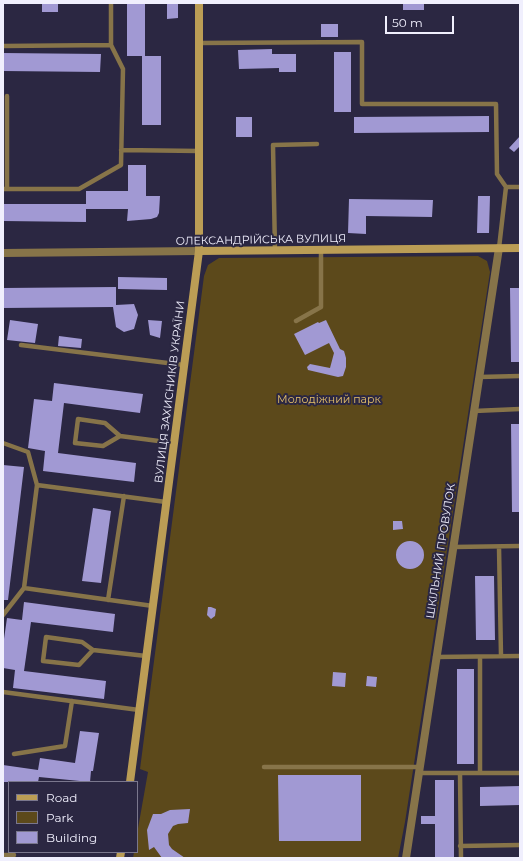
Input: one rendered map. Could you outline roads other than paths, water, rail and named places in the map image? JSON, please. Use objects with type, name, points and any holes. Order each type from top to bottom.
[{"type":"main road","name":"ВУЛИЦЯ ЗАХИСНИКІВ УКРАЇНИ","points":[[130,781],[199,251],[199,3]]},
{"type":"main road","name":"ОЛЕКСАНДРІЙСЬКА ВУЛИЦЯ","points":[[199,251],[520,248]]},
{"type":"street","name":"ШКІЛЬНИЙ ПРОВУЛОК","points":[[406,858],[435,657],[499,248]]},
{"type":"street","name":"ОЛЕКСАНДРІЙСЬКА ВУЛИЦЯ","points":[[3,253],[199,251]]},
{"type":"lane","points":[[7,96],[5,188],[79,189],[121,165],[123,69],[111,45],[111,3]]},
{"type":"lane","points":[[199,43],[362,42],[362,104],[496,104],[497,174],[506,187],[499,248]]},
{"type":"lane","points":[[3,46],[111,45]]},
{"type":"lane","points":[[275,251],[274,145],[317,144]]},
{"type":"lane","points":[[121,150],[199,151]]},
{"type":"lane","points":[[506,187],[520,187]]},
{"type":"lane","points":[[296,321],[321,307],[321,250]]},
{"type":"lane","points":[[21,345],[184,365]]},
{"type":"lane","points":[[479,377],[520,376]]},
{"type":"lane","points":[[474,411],[520,409]]},
{"type":"lane","points":[[120,436],[103,446],[75,442],[78,419],[105,423],[120,436],[174,443]]},
{"type":"lane","points":[[3,443],[28,452],[36,486],[24,588],[3,615]]},
{"type":"lane","points":[[36,486],[166,502]]},
{"type":"lane","points":[[108,600],[124,496]]},
{"type":"lane","points":[[499,546],[501,656]]},
{"type":"lane","points":[[453,547],[520,546]]},
{"type":"lane","points":[[24,588],[153,606]]},
{"type":"lane","points":[[94,650],[79,665],[43,661],[46,637],[82,642],[94,650],[146,656]]},
{"type":"lane","points":[[480,656],[480,773]]},
{"type":"lane","points":[[435,657],[520,656]]},
{"type":"lane","points":[[3,692],[139,710]]},
{"type":"lane","points":[[14,754],[65,746],[72,701]]},
{"type":"lane","points":[[264,767],[419,770],[460,773],[520,773]]},
{"type":"lane","points":[[460,773],[460,858]]},
{"type":"lane","points":[[460,846],[520,845]]},
{"type":"lane","points":[[3,855],[14,855]]},
{"type":"park label","name":"Молодіжний парк","points":[[329,400]]}]
